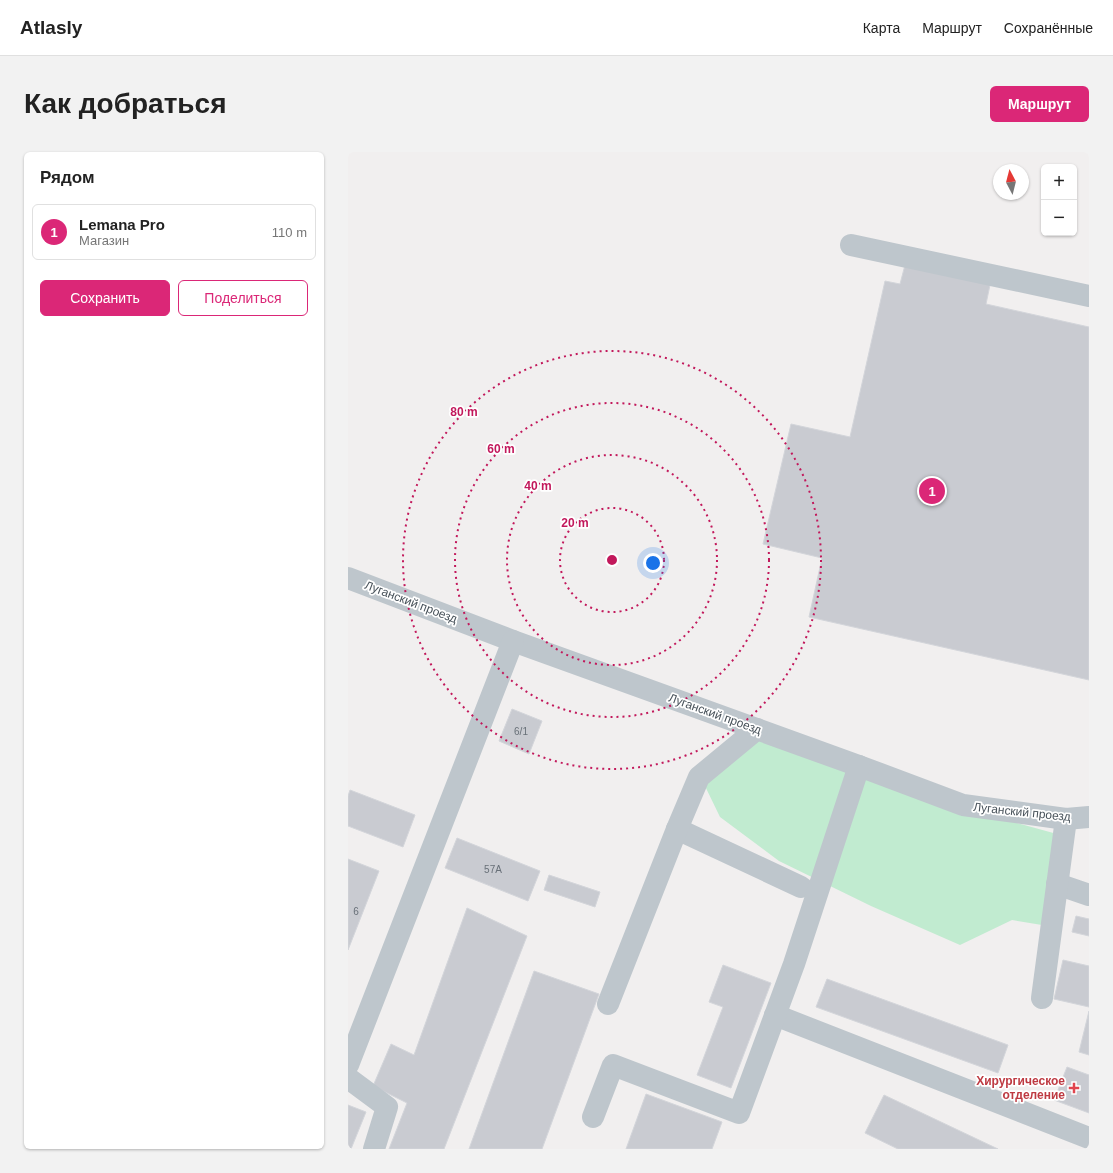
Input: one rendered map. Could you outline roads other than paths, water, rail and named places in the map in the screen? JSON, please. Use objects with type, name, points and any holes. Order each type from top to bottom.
[{"type":"street","points":[[851,245],[1089,296]]},
{"type":"street","name":"Луганский проезд","points":[[348,578],[513,641],[860,766],[963,806],[1066,819],[1089,818]]},
{"type":"street","points":[[348,1065],[513,641]]},
{"type":"street","points":[[608,1004],[699,777],[757,729]]},
{"type":"street","points":[[593,1117],[613,1065],[739,1113],[794,964],[860,766]]},
{"type":"street","points":[[1042,998],[1066,819]]},
{"type":"street","points":[[677,829],[801,887]]},
{"type":"street","points":[[1057,884],[1089,895]]},
{"type":"street","points":[[775,1015],[1089,1138]]},
{"type":"street","points":[[348,1078],[387,1107],[374,1149]]},
{"type":"place","name":"Lemana Pro","points":[[932,491]]},
{"type":"place","name":"Хирургическое отделение","points":[[1074,1088]]}]
